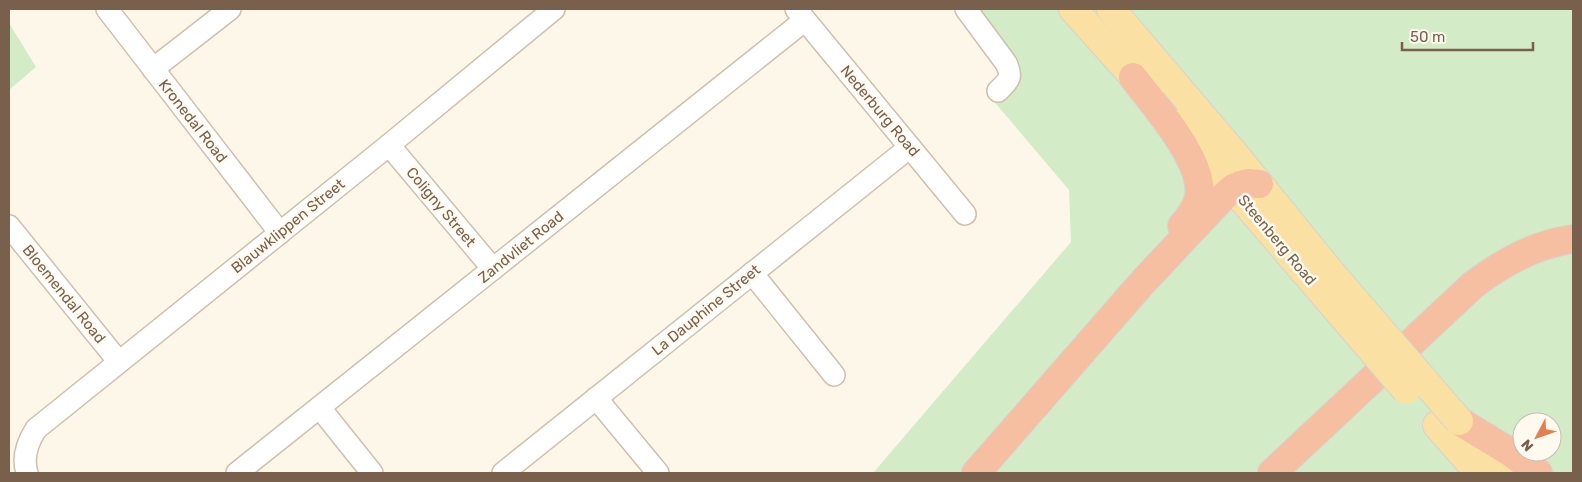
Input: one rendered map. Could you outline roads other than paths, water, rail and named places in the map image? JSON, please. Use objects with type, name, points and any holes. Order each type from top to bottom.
[{"type":"highway","points":[[1133,77],[1182,144],[1193,165],[1199,186],[1199,198],[1191,215],[1170,241],[1142,283]]},
{"type":"highway","points":[[976,473],[1142,283],[1246,186]]},
{"type":"highway","points":[[1272,473],[1473,285],[1496,268],[1524,253],[1550,244],[1573,239]]},
{"type":"highway","points":[[1448,423],[1510,452],[1538,473]]},
{"type":"main road","name":"Steenberg Road","points":[[1072,9],[1183,129],[1246,186],[1326,283],[1448,423],[1508,473]]},
{"type":"main road","name":"Steenberg Road","points":[[1111,9],[1238,157],[1246,186]]},
{"type":"main road","name":"Steenberg Road","points":[[1448,423],[1479,473]]},
{"type":"street","name":"Kronedal Road","points":[[107,9],[280,233]]},
{"type":"street","points":[[153,69],[230,9]]},
{"type":"street","name":"Blauwklippen Street","points":[[28,473],[26,468],[26,447],[36,429],[390,145],[554,9]]},
{"type":"street","points":[[966,9],[1006,62],[1010,72],[1008,81],[998,91]]},
{"type":"street","name":"Nederburg Road","points":[[800,14],[965,214]]},
{"type":"street","name":"Zandvliet Road","points":[[237,473],[493,268],[800,14]]},
{"type":"street","name":"Coligny Street","points":[[390,145],[493,268]]},
{"type":"street","name":"La Dauphine Street","points":[[503,473],[910,147]]},
{"type":"street","name":"Bloemendal Road","points":[[9,226],[119,362]]},
{"type":"street","points":[[752,273],[834,375]]},
{"type":"street","points":[[596,398],[658,473]]},
{"type":"street","points":[[320,408],[372,473]]}]
